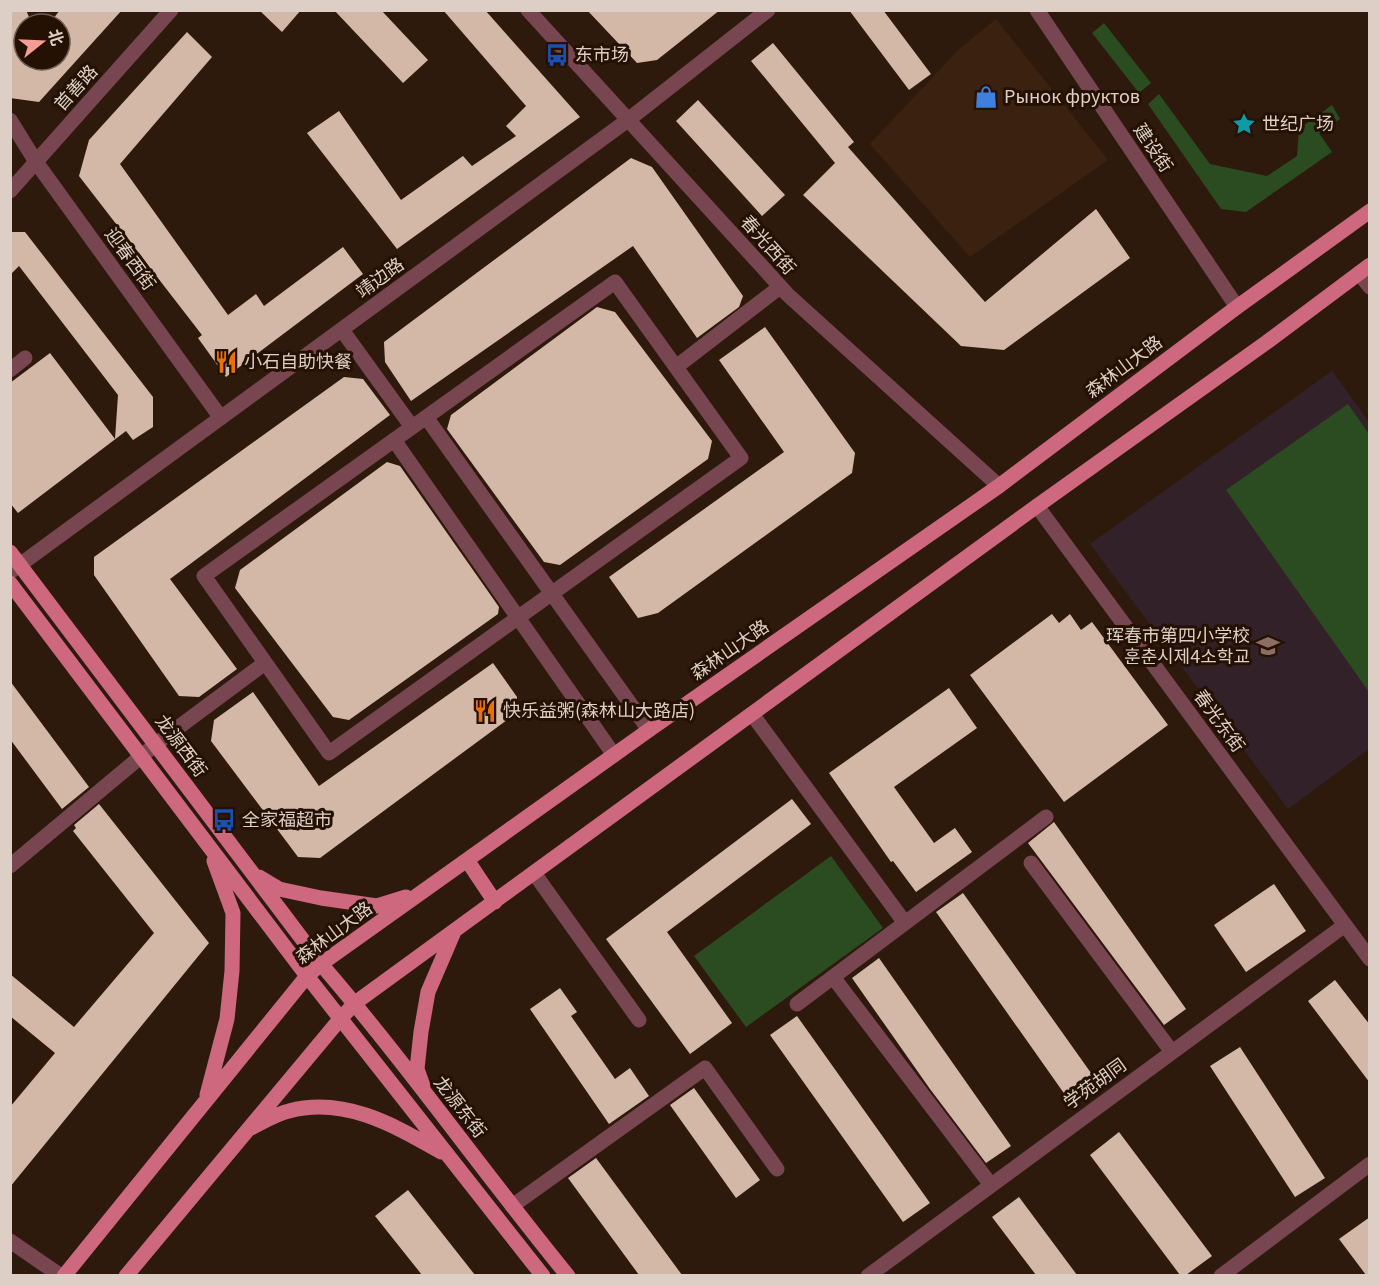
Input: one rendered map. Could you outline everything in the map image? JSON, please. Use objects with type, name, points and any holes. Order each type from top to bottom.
[{"type":"main road","name":"森林山大路","points":[[62,1275],[307,976],[321,964],[614,755],[999,486],[1237,307],[1370,211]]},
{"type":"main road","points":[[126,1275],[355,1004],[1038,506],[1267,342],[1364,269]]},
{"type":"main road","name":"龙源西街","points":[[10,552],[15,568],[156,744],[321,964]]},
{"type":"main road","points":[[10,584],[307,976],[543,1275]]},
{"type":"main road","points":[[206,1100],[227,1019],[232,971],[233,913],[209,847]]},
{"type":"main road","points":[[467,860],[495,902]]},
{"type":"main road","points":[[253,873],[279,889],[377,906],[421,893]]},
{"type":"main road","points":[[427,1097],[417,1069],[421,1032],[428,992],[454,932]]},
{"type":"main road","name":"龙源东街","points":[[321,964],[568,1275]]},
{"type":"main road","points":[[248,1129],[289,1111],[330,1107],[365,1114],[401,1129],[448,1156]]},
{"type":"street","name":"首善路","points":[[10,191],[171,10]]},
{"type":"street","name":"春光西街","points":[[528,10],[780,287],[999,486]]},
{"type":"street","name":"靖边路","points":[[15,568],[628,120],[768,10]]},
{"type":"street","name":"建设街","points":[[1037,10],[1237,307]]},
{"type":"street","name":"迎春西街","points":[[10,120],[36,162],[221,418]]},
{"type":"street","points":[[1364,269],[1370,287]]},
{"type":"street","points":[[615,282],[741,458],[329,753],[204,576],[426,417],[615,282]]},
{"type":"street","points":[[676,367],[780,287]]},
{"type":"street","points":[[342,330],[412,427]]},
{"type":"street","points":[[10,370],[25,358]]},
{"type":"street","points":[[426,417],[650,730]]},
{"type":"street","points":[[394,440],[614,755]]},
{"type":"street","name":"春光东街","points":[[1038,506],[1370,959]]},
{"type":"street","points":[[10,845],[16,861],[156,744],[265,663]]},
{"type":"street","points":[[752,714],[905,923]]},
{"type":"street","points":[[797,1004],[1046,817]]},
{"type":"street","points":[[1031,863],[1172,1052]]},
{"type":"street","points":[[534,873],[639,1020]]},
{"type":"street","name":"学苑胡同","points":[[868,1275],[1345,925]]},
{"type":"street","points":[[833,977],[991,1185]]},
{"type":"street","points":[[512,1206],[705,1068],[777,1169]]},
{"type":"street","points":[[1221,1275],[1370,1164]]},
{"type":"street","points":[[10,1241],[62,1275]]},
{"type":"shaded area","name":"Рынок фруктов","points":[[996,19],[1108,160],[970,257],[870,144],[958,50]]},
{"type":"shaded area","name":"珲春市第四小学校 훈춘시제4소학교","points":[[1332,371],[1369,422],[1369,749],[1288,809],[1090,544]]},
{"type":"green space","points":[[1104,23],[1151,83],[1139,93],[1092,33]]},
{"type":"green space","points":[[1159,94],[1210,164],[1267,176],[1297,156],[1299,129],[1332,105],[1340,119],[1319,133],[1332,152],[1246,212],[1221,209],[1148,104]]},
{"type":"green space","points":[[1348,404],[1369,434],[1369,692],[1226,490]]},
{"type":"green space","points":[[831,856],[883,928],[746,1027],[694,956]]},
{"type":"building","points":[[10,10],[26,10],[27,12],[12,12],[12,72],[66,72],[39,102],[10,98]]},
{"type":"building","points":[[60,10],[122,10],[72,65],[72,12],[58,12]]},
{"type":"building","points":[[259,10],[301,10],[282,32]]},
{"type":"building","points":[[334,10],[381,10],[428,60],[403,83]]},
{"type":"building","points":[[443,10],[485,10],[580,117],[397,249],[307,133],[339,111],[401,200],[463,156],[472,166],[516,136],[506,126],[526,106]]},
{"type":"building","points":[[587,10],[720,10],[657,60],[637,63]]},
{"type":"building","points":[[849,10],[883,10],[931,74],[909,90]]},
{"type":"building","points":[[187,32],[212,57],[120,164],[228,315],[256,294],[264,306],[343,247],[363,274],[226,377],[198,338],[202,335],[79,176],[89,140]]},
{"type":"building","points":[[773,43],[854,142],[848,147],[985,302],[1096,209],[1130,258],[1004,350],[961,346],[803,195],[835,163],[751,61]]},
{"type":"building","points":[[698,100],[785,195],[762,216],[676,121]]},
{"type":"building","points":[[631,158],[652,167],[743,296],[739,307],[697,338],[633,246],[411,401],[385,362],[384,342]]},
{"type":"building","points":[[10,232],[25,232],[153,397],[153,427],[133,440],[126,431],[18,513],[10,503],[10,383],[50,353],[115,439],[118,395],[19,266],[10,275]]},
{"type":"building","points":[[597,307],[615,312],[712,441],[708,459],[560,565],[544,562],[447,429],[451,415]]},
{"type":"building","points":[[765,327],[855,453],[852,473],[658,613],[638,618],[609,577],[784,452],[719,360]]},
{"type":"building","points":[[344,377],[363,379],[390,415],[170,579],[237,669],[199,697],[179,696],[94,575],[94,557]]},
{"type":"building","points":[[387,462],[400,466],[499,607],[498,614],[349,720],[333,717],[235,588],[240,570]]},
{"type":"building","points":[[1052,614],[1059,623],[1070,614],[1081,630],[1092,622],[1168,725],[1064,802],[970,675]]},
{"type":"building","points":[[493,663],[517,697],[515,714],[320,858],[298,857],[211,741],[214,720],[253,692],[319,786]]},
{"type":"building","points":[[10,681],[89,787],[62,809],[10,739]]},
{"type":"building","points":[[949,688],[977,728],[894,787],[934,843],[955,828],[972,852],[916,892],[893,861],[891,862],[829,773]]},
{"type":"building","points":[[792,799],[811,824],[667,932],[732,1023],[690,1054],[606,939]]},
{"type":"building","points":[[99,804],[209,943],[10,1187],[10,1107],[55,1053],[10,1016],[10,974],[74,1027],[154,933],[73,831],[76,828],[74,825]]},
{"type":"building","points":[[1054,822],[1186,1009],[1164,1025],[1028,843]]},
{"type":"building","points":[[1274,884],[1306,931],[1246,972],[1214,925]]},
{"type":"building","points":[[963,893],[1096,1080],[1068,1099],[936,912]]},
{"type":"building","points":[[879,958],[1011,1146],[986,1163],[930,1089],[852,978]]},
{"type":"building","points":[[1335,980],[1370,1025],[1370,1083],[1308,1001]]},
{"type":"building","points":[[560,988],[577,1012],[571,1016],[615,1079],[630,1068],[649,1096],[609,1124],[530,1009]]},
{"type":"building","points":[[797,1016],[930,1203],[903,1222],[770,1035]]},
{"type":"building","points":[[1240,1047],[1325,1178],[1295,1197],[1210,1066]]},
{"type":"building","points":[[694,1088],[760,1180],[736,1198],[670,1105]]},
{"type":"building","points":[[1119,1132],[1212,1256],[1186,1275],[1180,1275],[1090,1155]]},
{"type":"building","points":[[596,1158],[682,1275],[639,1275],[568,1178]]},
{"type":"building","points":[[408,1190],[475,1275],[422,1275],[375,1216]]},
{"type":"building","points":[[1019,1197],[1077,1275],[1036,1275],[992,1217]]},
{"type":"building","points":[[1370,1217],[1370,1275],[1366,1275],[1339,1239]]},
{"type":"place","name":"东市场","points":[[557,55]]},
{"type":"place","name":"Рынок фруктов","points":[[986,97]]},
{"type":"place","name":"世纪广场","points":[[1244,124]]},
{"type":"place","name":"小石自助快餐","points":[[226,362]]},
{"type":"place","name":"珲春市第四小学校 훈춘시제4소학교","points":[[1268,646]]},
{"type":"place","name":"快乐益粥(森林山大路店)","points":[[485,711]]},
{"type":"place","name":"全家福超市","points":[[224,820]]}]
